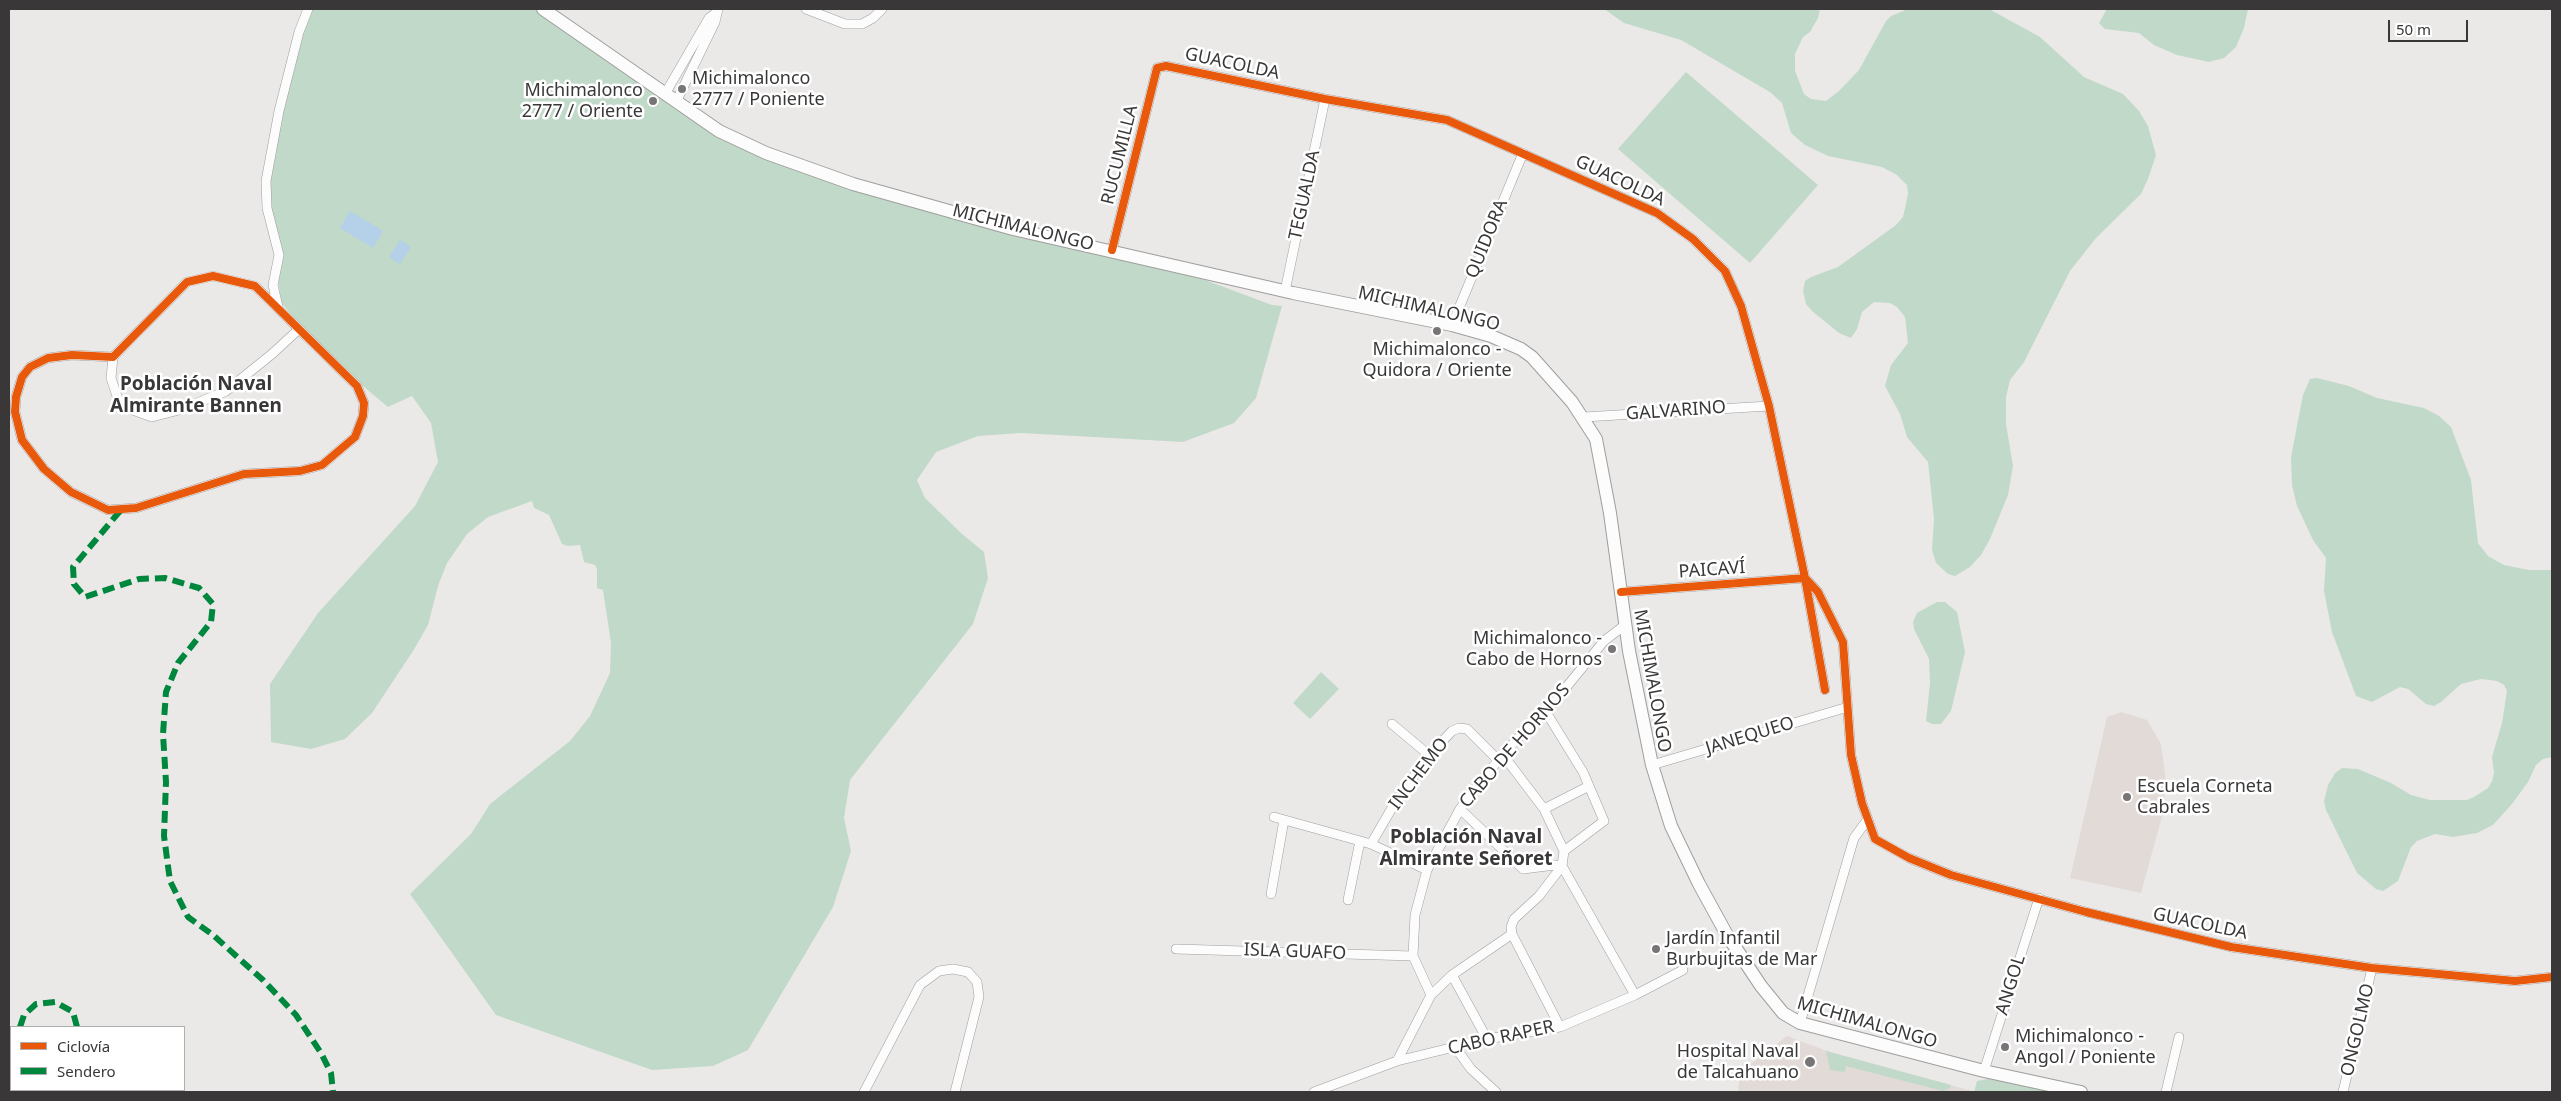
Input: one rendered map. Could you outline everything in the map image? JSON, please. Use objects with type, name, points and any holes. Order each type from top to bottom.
[{"type":"main road","name":"MICHIMALONGO","points":[[543,9],[719,131],[766,153],[853,184],[1013,229],[1112,250],[1285,291],[1452,325],[1491,336],[1521,349],[1556,383],[1584,417],[1596,439],[1625,625],[1652,765],[1671,826],[1727,934],[1783,1013],[1800,1024],[1984,1072],[2080,1092]]},
{"type":"street","points":[[281,312],[276,299],[274,279],[279,255],[266,208],[266,181],[279,111],[299,32],[308,9]]},
{"type":"street","points":[[806,9],[845,24],[862,24],[873,18],[882,9]]},
{"type":"street","points":[[665,94],[709,18],[717,10]]},
{"type":"street","points":[[676,102],[715,22],[717,10]]},
{"type":"street","name":"GUACOLDA","points":[[1157,68],[1166,66],[1447,120],[1657,213],[1693,239],[1725,271],[1741,306],[1769,406],[1805,578],[1825,690]]},
{"type":"street","name":"RUCUMILLA","points":[[1112,250],[1157,68]]},
{"type":"street","name":"TEGUALDA","points":[[1285,291],[1325,98]]},
{"type":"street","name":"QUIDORA","points":[[1452,325],[1523,153]]},
{"type":"street","points":[[113,357],[72,355],[48,358],[30,367],[22,377],[16,397],[15,412],[22,440],[57,482],[98,507],[120,511],[136,508],[244,474],[300,471],[322,465],[343,450],[355,437],[363,416],[364,403],[357,386],[255,286],[214,276],[187,282],[113,357],[111,378],[118,399],[126,408],[152,417],[183,409],[226,391],[272,354],[298,330]]},
{"type":"street","points":[[255,286],[274,279]]},
{"type":"street","name":"GALVARINO","points":[[1584,417],[1769,406]]},
{"type":"street","name":"GUACOLDA","points":[[1805,578],[1818,592],[1843,642],[1851,755],[1875,839],[1909,858],[1951,875],[2086,912],[2221,945],[2372,968],[2515,981],[2552,977]]},
{"type":"street","name":"PAICAVÍ","points":[[1621,592],[1805,578]]},
{"type":"street","name":"CABO DE HORNOS","points":[[1431,996],[1413,956],[1415,916],[1427,870],[1460,810],[1501,758],[1546,712],[1596,650],[1615,631],[1625,625]]},
{"type":"street","name":"JANEQUEO","points":[[1652,765],[1848,707]]},
{"type":"street","points":[[1546,712],[1589,786],[1604,822],[1564,851]]},
{"type":"street","points":[[1392,724],[1429,755]]},
{"type":"street","name":"INCHEMO","points":[[1371,844],[1396,801],[1429,755],[1452,731],[1459,728],[1466,729],[1501,758]]},
{"type":"street","points":[[1501,758],[1544,809],[1564,851],[1562,866],[1539,896],[1514,919],[1511,927],[1512,934],[1560,1027]]},
{"type":"street","points":[[1544,809],[1589,786]]},
{"type":"street","points":[[1460,810],[1523,869],[1562,866]]},
{"type":"street","points":[[1274,817],[1371,844],[1427,870]]},
{"type":"street","points":[[1800,1024],[1854,838],[1868,819]]},
{"type":"street","points":[[1271,894],[1284,820]]},
{"type":"street","points":[[1348,900],[1360,841]]},
{"type":"street","points":[[1562,866],[1635,995]]},
{"type":"street","name":"ANGOL","points":[[1984,1072],[2038,898]]},
{"type":"street","points":[[1397,1061],[1431,996],[1452,975],[1512,934]]},
{"type":"street","name":"ISLA GUAFO","points":[[1176,949],[1413,956]]},
{"type":"street","name":"ONGOLMO","points":[[2343,1092],[2372,968]]},
{"type":"street","points":[[864,1092],[920,985],[939,971],[953,969],[968,972],[977,982],[979,996],[955,1092]]},
{"type":"street","name":"CABO RAPER","points":[[1314,1092],[1397,1061],[1487,1039],[1560,1027],[1635,995],[1683,970]]},
{"type":"street","points":[[1452,975],[1487,1039]]},
{"type":"street","points":[[2166,1092],[2179,1038]]},
{"type":"street","points":[[1454,1047],[1471,1069],[1496,1092]]},
{"type":"shaded area","name":"Escuela Corneta Cabrales","points":[[2121,712],[2147,720],[2161,744],[2166,782],[2163,813],[2141,893],[2070,878],[2107,717]]},
{"type":"shaded area","name":"Hospital Naval de Talcahuano","points":[[1787,1036],[1827,1051],[1976,1092],[1738,1092],[1740,1072]]},
{"type":"green space","points":[[309,9],[543,9],[719,131],[880,191],[1154,261],[1272,305],[1282,306],[1256,398],[1234,423],[1183,442],[1021,433],[978,436],[936,452],[917,480],[925,498],[961,533],[984,552],[988,578],[973,624],[850,780],[844,818],[851,851],[833,907],[748,1050],[713,1066],[652,1070],[496,1015],[410,894],[471,834],[490,804],[570,741],[590,716],[610,673],[611,643],[603,590],[597,588],[597,569],[595,565],[584,562],[580,545],[568,546],[562,544],[549,515],[534,508],[532,501],[488,517],[467,534],[447,563],[438,586],[428,625],[413,651],[372,713],[345,739],[311,749],[271,742],[270,684],[318,613],[415,506],[438,462],[431,423],[412,396],[388,407],[320,350],[281,302],[266,181]]},
{"type":"green space","points":[[1604,9],[1820,9],[1818,18],[1810,32],[1803,37],[1795,54],[1795,71],[1804,94],[1811,99],[1826,101],[1839,91],[1859,70],[1886,21],[1891,16],[1908,9],[1989,9],[2040,37],[2084,77],[2123,94],[2139,111],[2148,126],[2156,155],[2148,179],[2141,194],[2096,238],[2070,271],[2024,362],[2010,380],[2006,397],[2006,424],[2013,466],[2008,495],[1990,539],[1981,555],[1970,567],[1955,576],[1948,574],[1936,563],[1932,550],[1934,519],[1928,462],[1907,437],[1900,414],[1885,386],[1891,365],[1908,343],[1905,317],[1897,307],[1890,303],[1874,302],[1862,312],[1857,329],[1851,338],[1839,333],[1812,311],[1806,304],[1803,291],[1805,281],[1838,267],[1896,225],[1903,217],[1908,194],[1907,185],[1897,175],[1882,167],[1828,156],[1805,145],[1791,133],[1782,103],[1770,92],[1681,40],[1624,23]]},
{"type":"green space","points":[[2107,9],[2248,9],[2244,28],[2236,47],[2224,58],[2209,62],[2177,55],[2154,45],[2139,33],[2105,29],[2099,23]]},
{"type":"green space","points":[[1686,72],[1818,185],[1750,263],[1618,149]]},
{"type":"green space","points":[[2317,378],[2349,386],[2377,398],[2424,408],[2439,416],[2451,427],[2471,480],[2478,543],[2488,556],[2504,565],[2529,570],[2552,570],[2552,757],[2543,759],[2536,765],[2528,782],[2493,825],[2477,833],[2453,837],[2435,834],[2417,841],[2411,847],[2398,881],[2383,891],[2376,889],[2357,873],[2326,810],[2324,801],[2328,785],[2335,773],[2342,768],[2358,769],[2391,783],[2411,795],[2430,800],[2467,800],[2474,797],[2488,788],[2492,781],[2494,773],[2492,757],[2502,723],[2507,691],[2504,685],[2497,681],[2481,679],[2461,684],[2434,706],[2426,704],[2408,689],[2400,687],[2372,702],[2356,696],[2332,632],[2324,591],[2326,558],[2313,540],[2297,506],[2292,485],[2291,457],[2303,395],[2310,379]]},
{"type":"green space","points":[[1937,602],[1945,602],[1957,612],[1965,652],[1951,711],[1941,724],[1932,724],[1926,721],[1930,683],[1929,659],[1914,629],[1913,622],[1917,613]]},
{"type":"green space","points":[[1321,672],[1339,689],[1310,719],[1293,703]]},
{"type":"green space","points":[[1826,1051],[1951,1085],[1950,1088],[1943,1091],[1846,1066],[1845,1072],[1830,1070]]},
{"type":"green space","points":[[1993,1078],[2055,1092],[1974,1092],[1977,1081]]},
{"type":"water","points":[[350,211],[383,231],[373,248],[340,228]]},
{"type":"water","points":[[400,240],[411,247],[400,264],[389,257]]},
{"type":"marked path","points":[[120,511],[73,567],[74,584],[85,597],[139,579],[165,578],[199,588],[213,604],[211,622],[178,663],[166,692],[163,734],[166,782],[164,836],[170,881],[188,917],[213,935],[263,980],[296,1015],[321,1053],[331,1073],[333,1092]]},
{"type":"marked path","points":[[20,1026],[24,1015],[36,1004],[55,1002],[73,1012],[77,1026]]},
{"type":"cycle path","points":[[1112,250],[1157,68],[1166,66],[1325,99],[1447,120],[1657,213],[1693,239],[1725,271],[1741,306],[1769,406],[1805,578],[1825,690]]},
{"type":"cycle path","points":[[213,276],[255,286],[357,386],[364,403],[363,416],[355,437],[322,465],[300,471],[244,474],[136,508],[108,510],[71,492],[44,469],[22,440],[15,412],[16,397],[22,377],[30,367],[48,358],[72,355],[113,357],[187,282],[213,276]]},
{"type":"cycle path","points":[[1621,592],[1805,578],[1818,592],[1843,642],[1851,755],[1862,803],[1875,839],[1909,858],[1951,875],[2086,912],[2231,947],[2372,968],[2515,981],[2552,977]]},
{"type":"place","name":"Michimalonco 2777 / Poniente","points":[[682,89]]},
{"type":"place","name":"Michimalonco 2777 / Oriente","points":[[653,101]]},
{"type":"place","name":"Michimalonco - Quidora / Oriente","points":[[1437,331]]},
{"type":"place","name":"Michimalonco - Cabo de Hornos","points":[[1612,649]]},
{"type":"place","name":"Escuela Corneta Cabrales","points":[[2127,797]]},
{"type":"place","name":"Jardín Infantil Burbujitas de Mar","points":[[1656,949]]},
{"type":"place","name":"Michimalonco - Angol / Poniente","points":[[2005,1047]]},
{"type":"place","name":"Hospital Naval de Talcahuano","points":[[1810,1062]]},
{"type":"district","name":"Población Naval Almirante Bannen","points":[[196,396]]},
{"type":"district","name":"Población Naval Almirante Señoret","points":[[1466,849]]}]
